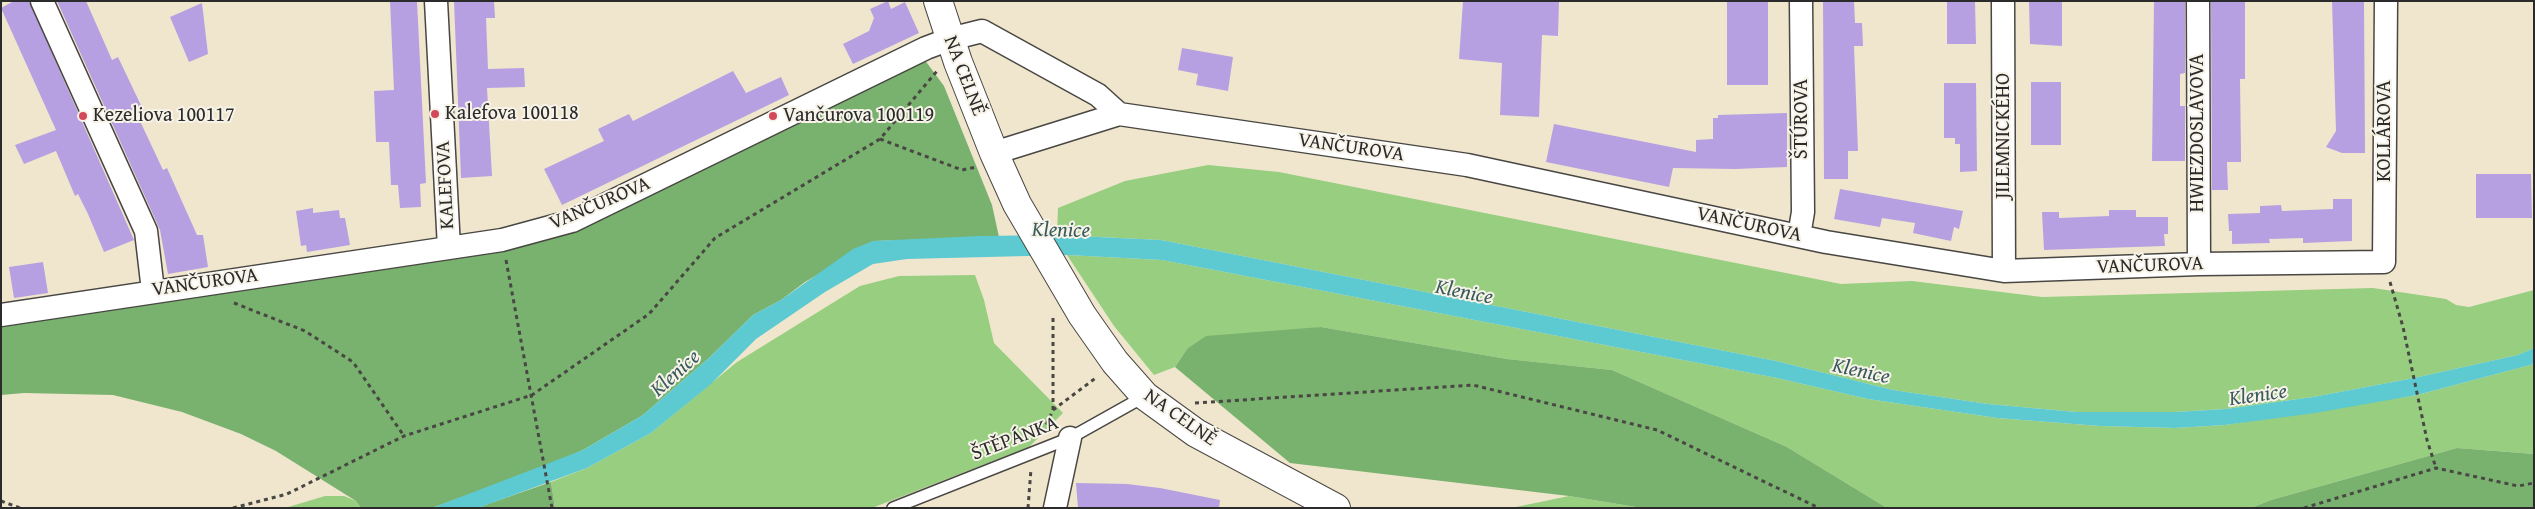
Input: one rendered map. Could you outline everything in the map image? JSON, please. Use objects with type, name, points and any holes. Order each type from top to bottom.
[{"type":"street","points":[[42,1],[146,231],[153,291]]},
{"type":"street","name":"KALEFOVA","points":[[436,1],[449,248]]},
{"type":"street","name":"NA CELNĚ","points":[[938,1],[988,159],[1017,204],[1058,295],[1145,396],[1196,433],[1336,508]]},
{"type":"street","name":"ŠTÚROVA","points":[[1798,236],[1803,212],[1801,1]]},
{"type":"street","name":"JILEMNICKÉHO","points":[[2003,1],[2004,271]]},
{"type":"street","name":"HWIEZDOSLAVOVA","points":[[2198,1],[2199,264]]},
{"type":"street","name":"KOLLÁROVA","points":[[2384,262],[2386,1]]},
{"type":"street","name":"VANČUROVA","points":[[1,315],[502,240],[572,221],[926,48],[954,51],[982,31],[1098,95],[1119,114]]},
{"type":"street","name":"VANČUROVA","points":[[988,159],[1119,114],[1467,165],[1798,236],[2004,271],[2199,264],[2384,262]]},
{"type":"street","points":[[1055,508],[1070,438]]},
{"type":"lane","name":"ŠTĚPÁNKA","points":[[893,508],[1070,438],[1145,396]]},
{"type":"path","points":[[233,508],[287,494],[404,436],[532,395],[649,314],[715,238],[880,139],[934,72],[954,51]]},
{"type":"path","points":[[880,139],[962,170],[988,159]]},
{"type":"path","points":[[502,240],[552,508]]},
{"type":"path","points":[[2384,262],[2403,327],[2427,440],[2436,468]]},
{"type":"path","points":[[1053,410],[1058,295]]},
{"type":"path","points":[[233,303],[305,330],[353,362],[404,436]]},
{"type":"path","points":[[1186,403],[1473,385],[1657,430],[1818,508]]},
{"type":"path","points":[[2304,508],[2436,468],[2518,486],[2534,483]]},
{"type":"path","points":[[1,501],[20,508]]},
{"type":"green space","points":[[924,59],[944,86],[992,205],[999,237],[874,241],[805,282],[781,300],[753,315],[710,357],[643,415],[583,450],[544,467],[432,508],[361,508],[356,501],[276,451],[241,434],[182,412],[113,395],[24,393],[1,395],[1,327],[496,249]]},
{"type":"green space","points":[[1208,165],[1279,172],[1841,284],[1912,281],[2042,297],[2373,288],[2446,299],[2456,305],[2469,307],[2534,290],[2534,348],[2518,355],[2414,378],[2313,397],[2226,409],[2175,412],[2076,412],[1988,404],[1893,390],[1776,361],[1161,240],[1057,235],[1058,208],[1125,181]]},
{"type":"green space","points":[[1067,255],[1162,260],[1777,378],[1868,399],[1997,418],[2100,426],[2175,428],[2225,425],[2417,395],[2534,364],[2534,454],[2457,448],[2271,500],[2251,508],[1887,508],[1787,447],[1612,370],[1507,359],[1321,327],[1187,349],[1175,367],[1154,375],[1114,326]]},
{"type":"green space","points":[[975,275],[984,300],[994,343],[1063,413],[1029,447],[872,508],[555,508],[551,482],[587,468],[651,433],[737,362],[860,286],[899,276]]},
{"type":"green space","points":[[1321,327],[1507,359],[1612,370],[1787,447],[1887,508],[1642,508],[1569,496],[1290,463],[1175,367],[1187,349],[1206,336]]},
{"type":"green space","points":[[2457,448],[2534,454],[2534,508],[2251,508],[2271,500]]},
{"type":"green space","points":[[551,482],[555,508],[478,508],[491,503]]},
{"type":"green space","points":[[325,496],[344,496],[356,501],[361,508],[285,508]]},
{"type":"green space","points":[[1569,496],[1642,508],[1511,508]]},
{"type":"water","points":[[1057,235],[1161,240],[1776,361],[1893,390],[1988,404],[2076,412],[2175,412],[2226,409],[2313,397],[2414,378],[2518,355],[2534,348],[2534,364],[2417,395],[2315,413],[2225,425],[2175,428],[2100,426],[1997,418],[1868,399],[1777,378],[1162,260],[1067,255],[907,259],[873,264],[825,292],[756,339],[711,384],[651,433],[587,468],[478,508],[432,508],[583,450],[643,415],[710,357],[753,315],[781,300],[853,249],[873,241],[979,236]]},
{"type":"building","points":[[14,1],[29,1],[134,240],[104,252],[78,194],[75,196],[56,151],[24,164],[15,145],[56,130],[1,8]]},
{"type":"building","points":[[57,1],[86,1],[112,60],[118,57],[147,118],[140,121],[163,170],[167,168],[197,235],[203,235],[208,267],[168,274],[160,230]]},
{"type":"building","points":[[390,1],[417,1],[426,183],[420,184],[421,207],[400,208],[398,185],[391,185],[389,142],[376,142],[374,91],[394,90]]},
{"type":"building","points":[[454,1],[494,1],[495,18],[486,18],[488,69],[524,68],[525,87],[487,88],[492,176],[461,178]]},
{"type":"building","points":[[888,1],[891,9],[905,2],[919,33],[853,64],[843,44],[869,31],[874,18],[870,9]]},
{"type":"building","points":[[1463,1],[1559,1],[1558,36],[1542,35],[1539,117],[1500,115],[1502,63],[1459,59]]},
{"type":"building","points":[[1727,1],[1768,1],[1768,85],[1727,85]]},
{"type":"building","points":[[1823,1],[1854,1],[1855,23],[1862,23],[1863,46],[1854,46],[1858,151],[1848,151],[1848,179],[1824,179]]},
{"type":"building","points":[[1947,1],[1975,1],[1976,44],[1947,44]]},
{"type":"building","points":[[2029,1],[2062,1],[2062,46],[2030,44]]},
{"type":"building","points":[[2154,1],[2185,1],[2185,73],[2180,74],[2180,106],[2185,106],[2185,161],[2152,161]]},
{"type":"building","points":[[2211,1],[2245,1],[2245,79],[2240,79],[2241,162],[2227,162],[2228,190],[2212,190]]},
{"type":"building","points":[[2332,1],[2364,1],[2365,153],[2342,153],[2326,147],[2336,131]]},
{"type":"building","points":[[202,3],[208,54],[189,62],[170,17]]},
{"type":"building","points":[[1182,48],[1233,57],[1228,91],[1196,85],[1198,74],[1178,70]]},
{"type":"building","points":[[733,71],[746,93],[781,77],[789,95],[562,205],[544,169],[604,141],[598,129],[629,114],[633,121]]},
{"type":"building","points":[[2031,82],[2061,82],[2061,145],[2031,145]]},
{"type":"building","points":[[1944,83],[1976,83],[1977,171],[1960,172],[1960,144],[1955,144],[1955,138],[1944,138]]},
{"type":"building","points":[[1787,113],[1787,167],[1735,169],[1673,168],[1669,187],[1546,162],[1554,124],[1696,152],[1696,140],[1713,139],[1713,118],[1718,118],[1718,115]]},
{"type":"building","points":[[2476,174],[2531,174],[2532,218],[2476,218]]},
{"type":"building","points":[[1840,189],[1963,211],[1959,229],[1954,227],[1951,241],[1913,233],[1915,223],[1882,218],[1880,227],[1834,219]]},
{"type":"building","points":[[2333,199],[2352,199],[2352,241],[2303,243],[2303,238],[2269,239],[2270,243],[2232,244],[2232,231],[2229,231],[2228,214],[2260,213],[2260,206],[2281,205],[2282,211],[2333,209]]},
{"type":"building","points":[[313,208],[313,213],[339,210],[340,218],[345,218],[350,245],[307,252],[306,245],[301,246],[296,211]]},
{"type":"building","points":[[2109,210],[2136,210],[2136,217],[2168,217],[2168,234],[2164,234],[2165,246],[2044,250],[2042,212],[2059,212],[2059,218],[2109,216]]},
{"type":"building","points":[[43,262],[48,293],[14,298],[9,267]]},
{"type":"building","points":[[1076,483],[1127,484],[1160,488],[1220,500],[1219,508],[1078,508]]},
{"type":"place","name":"Kalefova 100118","points":[[435,114]]},
{"type":"place","name":"Kezeliova 100117","points":[[83,116]]},
{"type":"place","name":"Vančurova 100119","points":[[773,116]]},
{"type":"water label","name":"Klenice","points":[[1061,231]]},
{"type":"water label","name":"Klenice","points":[[1464,293]]},
{"type":"water label","name":"Klenice","points":[[1861,372]]},
{"type":"water label","name":"Klenice","points":[[676,374]]},
{"type":"water label","name":"Klenice","points":[[2258,396]]}]
